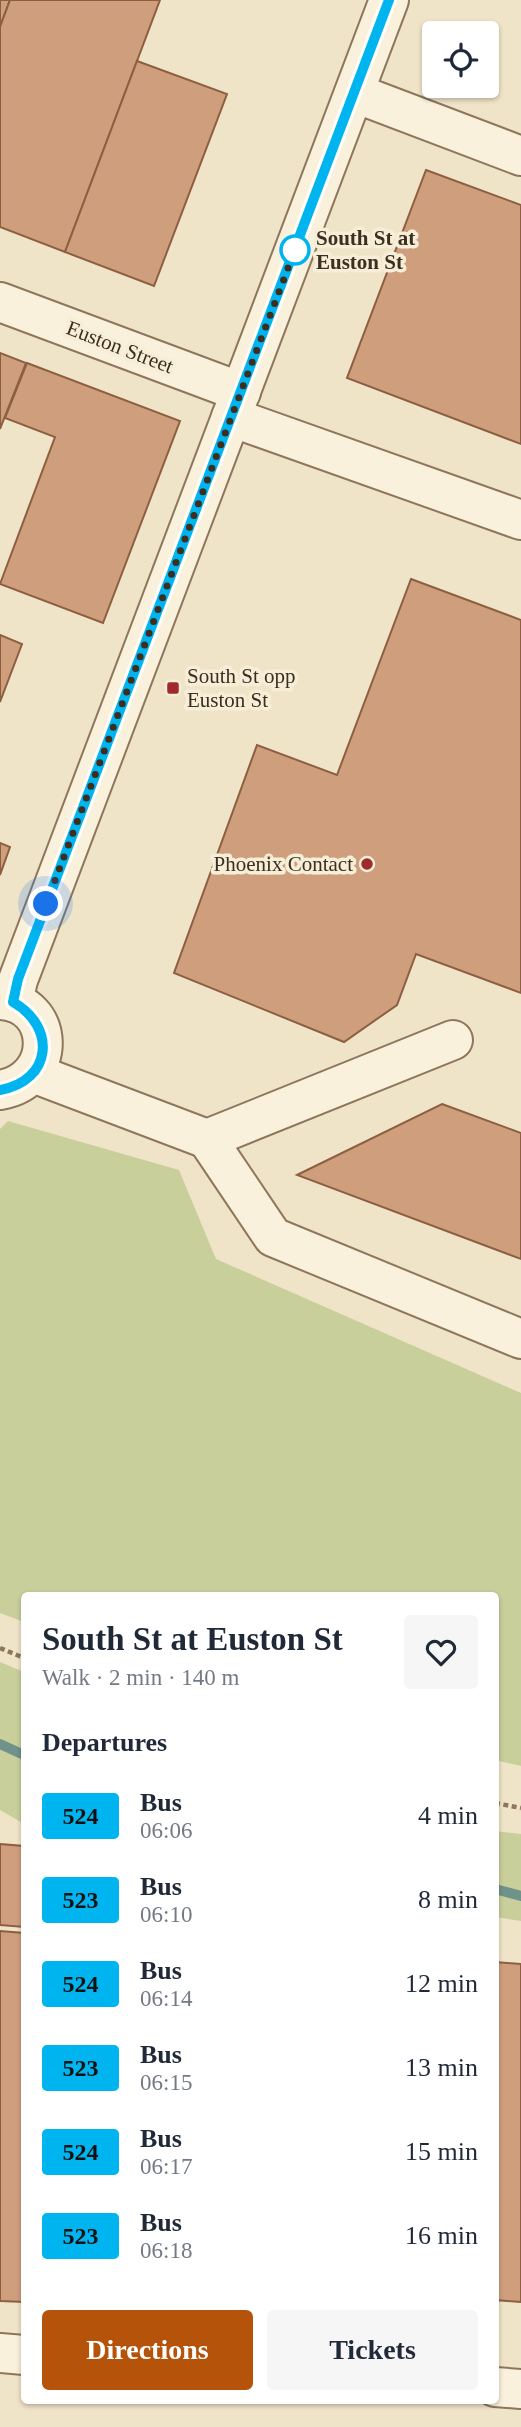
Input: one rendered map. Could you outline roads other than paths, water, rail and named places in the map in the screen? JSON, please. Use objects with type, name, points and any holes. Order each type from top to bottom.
[{"type":"street","points":[[0,1090],[26,1080],[41,1059],[43,1044],[40,1029],[27,1010],[6,1001],[18,979],[389,0]]},
{"type":"street","points":[[355,93],[521,156]]},
{"type":"street","name":"Euston Street","points":[[0,302],[236,404],[521,520]]},
{"type":"street","points":[[206,1139],[453,1040]]},
{"type":"street","points":[[33,1073],[206,1139],[273,1237],[521,1339]]},
{"type":"street","points":[[0,2353],[21,2355]]},
{"type":"street","points":[[499,2387],[521,2389]]},
{"type":"waterway","points":[[0,1744],[21,1754]]},
{"type":"waterway","points":[[499,1890],[521,1896]]},
{"type":"place","name":"South St at Euston St","points":[[295,250]]},
{"type":"place","name":"South St opp Euston St","points":[[173,688]]},
{"type":"place","name":"Phoenix Contact","points":[[367,864]]}]
